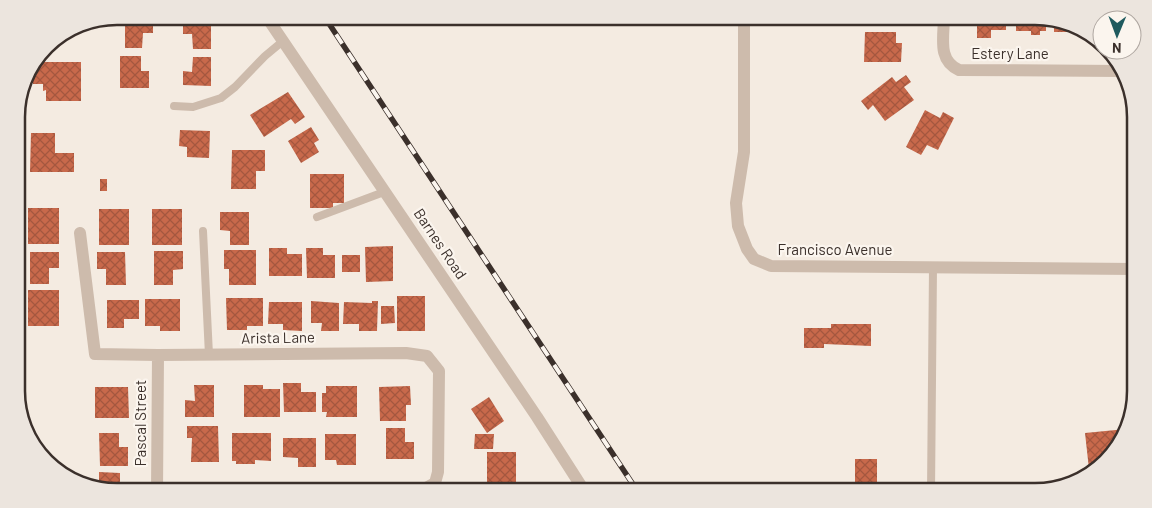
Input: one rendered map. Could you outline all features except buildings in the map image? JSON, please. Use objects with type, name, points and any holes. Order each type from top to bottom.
[{"type":"street","name":"Barnes Road","points":[[272,25],[579,483]]},
{"type":"street","name":"Francisco Avenue","points":[[744,25],[744,152],[736,203],[738,226],[747,249],[754,259],[771,266],[1127,269]]},
{"type":"street","name":"Estery Lane","points":[[944,25],[944,57],[950,66],[959,70],[1115,71]]},
{"type":"street","name":"Arista Lane","points":[[80,233],[95,354],[406,353],[427,356],[439,371],[438,472],[435,483]]},
{"type":"street","name":"Pascal Street","points":[[157,483],[158,355]]},
{"type":"lane","points":[[174,106],[193,107],[221,98],[249,74],[264,56],[283,41]]},
{"type":"lane","points":[[317,217],[384,192]]},
{"type":"lane","points":[[203,231],[209,355]]},
{"type":"lane","points":[[931,483],[933,267]]},
{"type":"railway","points":[[330,25],[632,483]]}]
